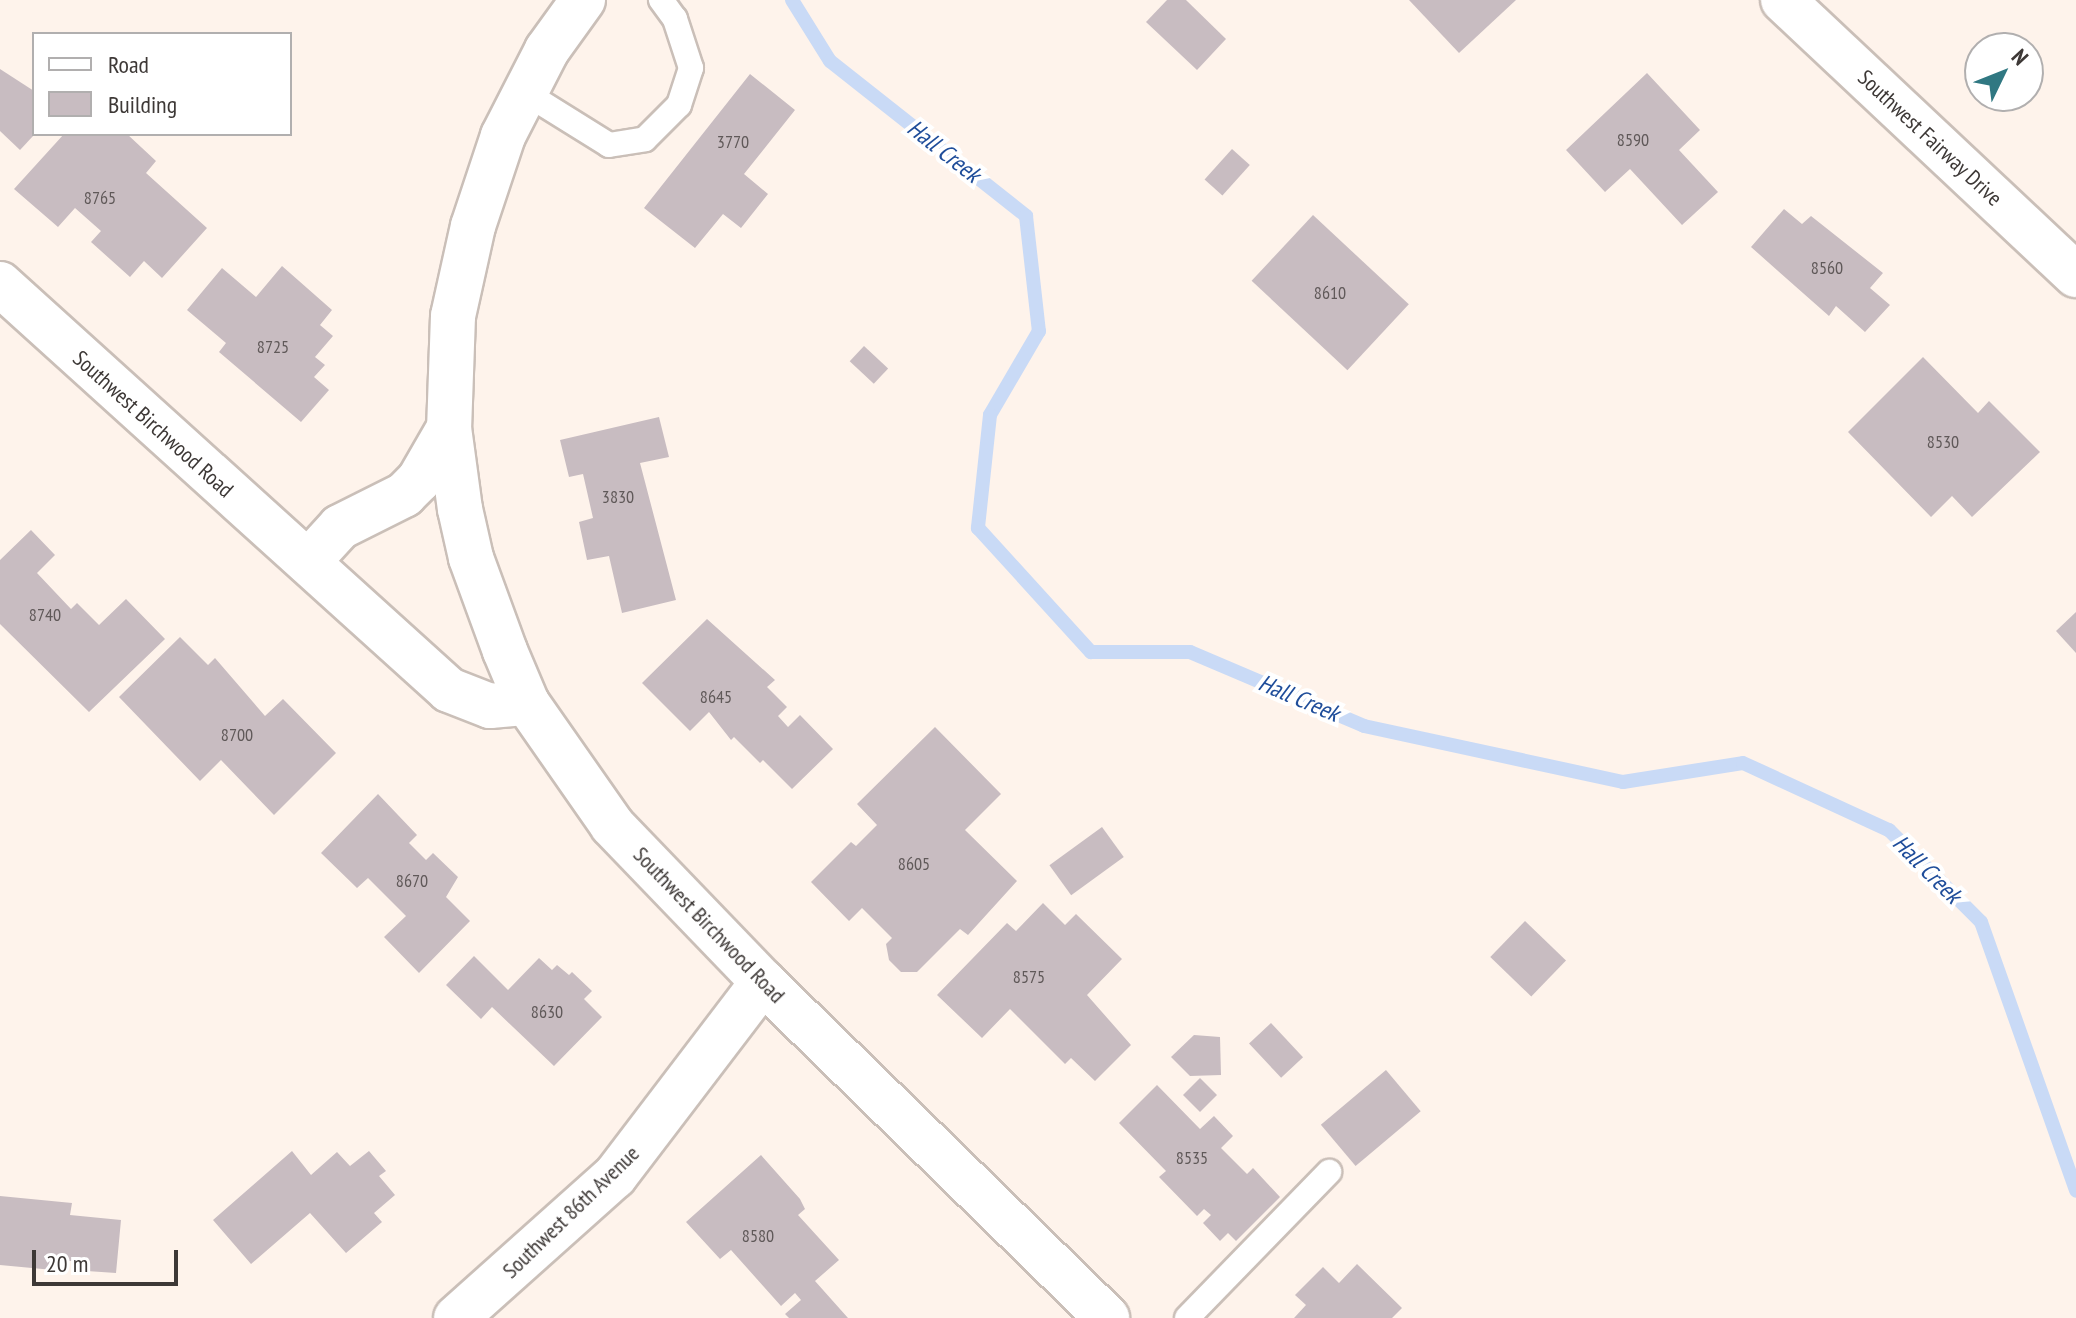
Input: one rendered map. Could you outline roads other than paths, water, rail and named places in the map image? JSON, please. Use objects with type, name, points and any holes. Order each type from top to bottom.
[{"type":"street","name":"Southwest Fairway Drive","points":[[1783,0],[2076,275]]},
{"type":"street","points":[[527,703],[471,558],[449,428],[449,348],[460,274],[503,136],[566,7]]},
{"type":"street","name":"Southwest Birchwood Road","points":[[0,284],[449,690],[490,706],[527,703],[612,825],[763,982],[1107,1318]]},
{"type":"street","points":[[308,562],[340,527],[404,495],[419,480],[449,428]]},
{"type":"street","name":"Southwest 86th Avenue","points":[[459,1316],[615,1176],[763,982]]},
{"type":"lane","points":[[524,92],[609,145],[645,139],[679,105],[691,68],[675,19],[661,0]]},
{"type":"lane","points":[[1187,1318],[1329,1172]]},
{"type":"waterway","name":"Hall Creek","points":[[792,0],[830,61],[1026,216],[1039,331],[990,415],[978,528],[1091,652],[1190,652],[1364,726],[1623,782],[1743,763],[1889,830],[1981,922],[2076,1191]]}]
